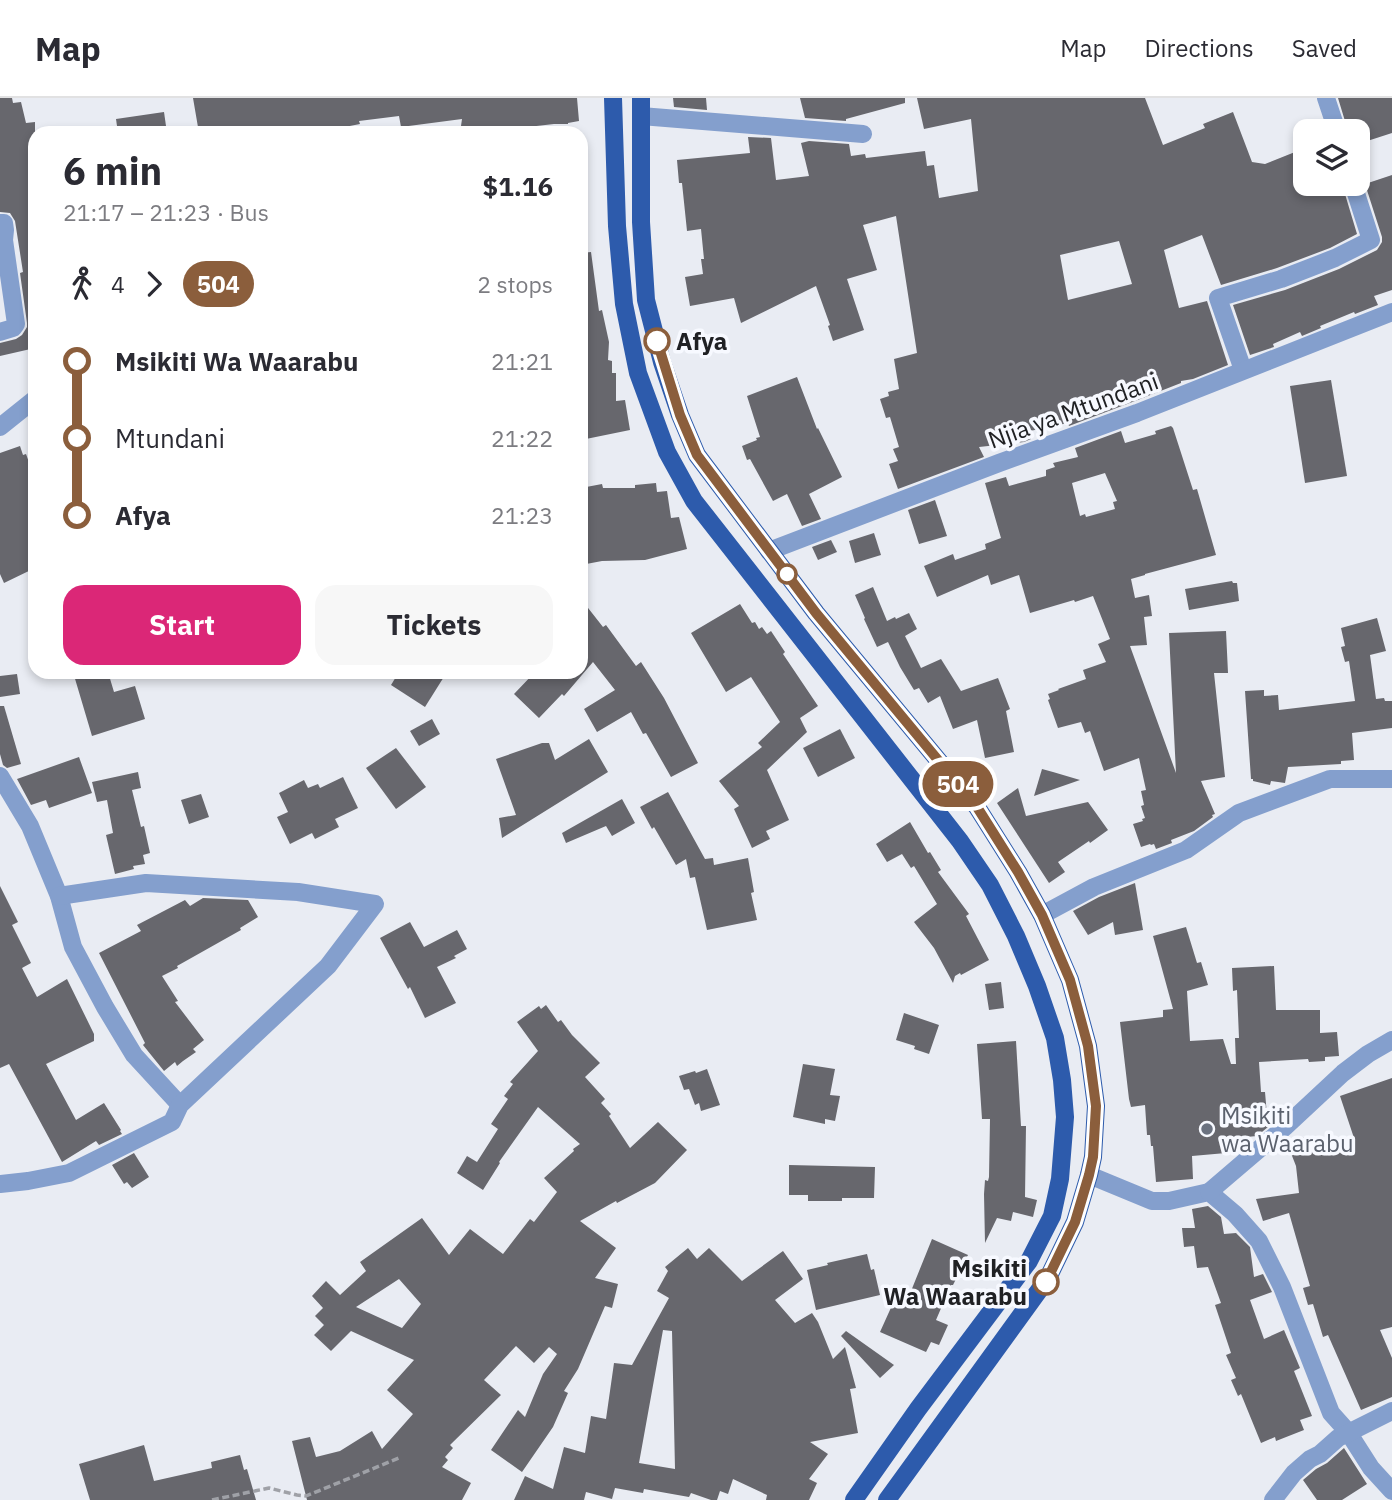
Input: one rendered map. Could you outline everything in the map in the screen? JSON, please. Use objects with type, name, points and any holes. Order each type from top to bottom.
[{"type":"main road","points":[[613,98],[617,226],[624,304],[638,373],[667,452],[694,501],[960,841],[990,885],[1016,936],[1055,1038],[1065,1117],[1060,1179],[1052,1216],[1029,1261],[918,1409],[854,1500]]},
{"type":"main road","points":[[641,107],[641,222],[646,300],[662,362],[697,455],[816,613],[977,807],[1042,915],[1070,980],[1088,1046],[1096,1106],[1093,1157],[1075,1222],[1048,1278],[887,1500]]},
{"type":"street","points":[[1326,98],[1333,119]]},
{"type":"street","points":[[641,107],[863,134]]},
{"type":"street","points":[[1243,370],[1218,298],[1281,279],[1371,240],[1357,196]]},
{"type":"street","points":[[0,223],[4,223],[16,324],[13,328],[0,332]]},
{"type":"street","name":"Njia ya Mtundani","points":[[769,551],[1137,413],[1392,312]]},
{"type":"street","points":[[0,427],[28,405]]},
{"type":"street","points":[[0,776],[30,826],[59,896],[73,947],[105,1007],[134,1055],[180,1105]]},
{"type":"street","points":[[1042,915],[1094,887],[1186,850],[1239,813],[1330,779],[1392,779]]},
{"type":"street","points":[[0,1184],[69,1173],[172,1122],[180,1105],[328,966],[375,904],[298,892],[146,883],[59,896]]},
{"type":"street","points":[[1089,1175],[1152,1201],[1169,1201],[1209,1192],[1343,1073],[1392,1040]]},
{"type":"street","points":[[1209,1192],[1235,1214],[1259,1241],[1282,1287],[1332,1413],[1371,1468],[1392,1490]]},
{"type":"street","points":[[1273,1500],[1294,1473],[1338,1438],[1392,1411]]},
{"type":"path","points":[[212,1500],[269,1488],[306,1496],[399,1458]]},
{"type":"building","points":[[0,98],[12,98],[13,103],[21,102],[26,123],[35,122],[35,126],[28,126],[28,350],[0,356],[0,343],[22,335],[27,323],[15,221],[10,213],[0,212]]},
{"type":"building","points":[[193,98],[577,98],[579,121],[536,126],[461,126],[462,119],[401,126],[399,116],[359,121],[360,124],[350,126],[198,126]]},
{"type":"building","points":[[673,98],[706,98],[707,110],[674,107]]},
{"type":"building","points":[[800,98],[905,98],[905,103],[846,121],[805,118]]},
{"type":"building","points":[[917,98],[1145,98],[1163,145],[1205,128],[1203,124],[1233,112],[1252,162],[1265,164],[1293,153],[1293,196],[1346,196],[1357,234],[1330,248],[1277,268],[1221,285],[1202,235],[1164,250],[1179,308],[1207,301],[1228,365],[1069,426],[1068,423],[1030,431],[1031,439],[1024,442],[979,447],[984,457],[898,489],[889,464],[898,461],[893,449],[899,447],[890,417],[886,418],[880,399],[889,396],[888,392],[899,389],[894,359],[917,353],[896,216],[863,225],[877,270],[847,279],[864,330],[833,341],[816,286],[741,323],[734,298],[690,306],[685,277],[703,274],[701,259],[704,259],[701,229],[687,231],[677,160],[750,153],[748,137],[771,138],[776,180],[809,176],[801,143],[809,141],[849,144],[851,156],[865,154],[866,158],[925,151],[927,166],[934,165],[939,198],[978,191],[971,119],[924,129]],"holes":[[[1119,241],[1132,284],[1068,300],[1060,255]]]},
{"type":"building","points":[[1338,98],[1392,98],[1392,133],[1370,140],[1370,119],[1344,119]]},
{"type":"building","points":[[164,112],[166,126],[117,126],[116,119]]},
{"type":"building","points":[[1392,175],[1392,290],[1374,296],[1378,305],[1355,314],[1354,312],[1302,336],[1300,332],[1273,344],[1274,347],[1250,355],[1233,305],[1285,290],[1339,269],[1377,250],[1382,237],[1369,196],[1370,182]]},
{"type":"building","points":[[588,252],[591,252],[599,311],[602,310],[609,342],[608,360],[612,361],[612,373],[616,373],[616,401],[625,400],[630,430],[588,439]]},
{"type":"building","points":[[797,377],[817,429],[842,477],[809,494],[821,519],[802,526],[787,494],[773,501],[750,459],[747,460],[742,446],[760,437],[747,396]]},
{"type":"building","points":[[1331,380],[1347,476],[1305,483],[1290,386]]},
{"type":"building","points":[[1171,426],[1173,428],[1193,490],[1197,489],[1216,555],[1131,579],[1135,598],[1149,595],[1152,616],[1144,617],[1147,645],[1130,646],[1176,773],[1169,633],[1226,631],[1228,673],[1214,673],[1225,777],[1201,781],[1215,814],[1194,831],[1156,849],[1154,844],[1141,847],[1133,824],[1145,818],[1141,806],[1144,805],[1141,791],[1146,790],[1139,758],[1104,771],[1090,731],[1085,733],[1081,722],[1058,728],[1048,700],[1048,694],[1086,679],[1083,670],[1106,662],[1098,644],[1110,639],[1093,596],[1030,613],[1019,575],[991,585],[988,575],[937,597],[924,566],[953,554],[955,560],[986,549],[985,544],[1001,538],[985,483],[1006,477],[1009,486],[1046,476],[1046,470],[1055,467],[1053,463],[1078,457],[1075,448],[1121,431],[1125,443],[1156,434],[1155,431]],"holes":[[[1105,473],[1117,501],[1113,502],[1115,509],[1086,517],[1085,514],[1080,516],[1072,483]]]},
{"type":"building","points":[[20,446],[28,460],[28,571],[4,583],[0,574],[0,453]]},
{"type":"building","points":[[656,483],[657,492],[667,491],[671,518],[679,517],[687,549],[645,560],[588,564],[588,487],[602,484],[603,488],[635,488],[635,485]]},
{"type":"building","points":[[935,500],[947,536],[919,544],[908,510]]},
{"type":"building","points":[[874,533],[881,555],[855,563],[849,541]]},
{"type":"building","points":[[831,540],[837,552],[818,560],[812,547]]},
{"type":"building","points":[[1232,581],[1237,583],[1239,601],[1189,610],[1185,589]]},
{"type":"building","points":[[873,587],[887,621],[909,613],[917,629],[905,636],[921,668],[941,659],[961,691],[998,678],[1010,709],[1006,711],[1014,752],[985,758],[977,720],[953,729],[940,696],[928,703],[919,688],[914,690],[888,642],[877,647],[855,595]]},
{"type":"building","points":[[740,604],[752,623],[755,622],[759,629],[762,627],[767,634],[771,631],[818,706],[800,718],[807,732],[767,770],[789,820],[766,831],[770,839],[752,848],[734,809],[739,806],[719,781],[762,747],[758,743],[780,722],[751,677],[726,692],[691,633]]},
{"type":"building","points":[[588,608],[603,627],[606,625],[636,666],[641,662],[664,698],[698,763],[671,777],[631,712],[597,732],[584,709],[615,690],[593,662],[588,668]]},
{"type":"building","points":[[1377,618],[1386,651],[1370,655],[1376,699],[1392,701],[1392,728],[1352,733],[1354,760],[1341,761],[1341,764],[1288,767],[1285,783],[1271,781],[1270,785],[1253,781],[1245,691],[1264,690],[1264,696],[1278,695],[1279,710],[1355,701],[1349,661],[1345,662],[1341,647],[1345,646],[1341,628]]},
{"type":"building","points":[[17,674],[20,694],[0,697],[0,676]]},
{"type":"building","points":[[75,679],[110,679],[114,692],[135,686],[145,719],[92,736]]},
{"type":"building","points":[[395,679],[443,679],[425,707],[391,685]]},
{"type":"building","points":[[528,679],[578,679],[539,718],[514,694]]},
{"type":"building","points":[[0,706],[4,706],[21,764],[7,768],[3,765],[0,754]]},
{"type":"building","points":[[432,719],[440,734],[419,746],[410,731]]},
{"type":"building","points":[[840,729],[855,758],[818,777],[803,748]]},
{"type":"building","points":[[589,739],[608,772],[502,838],[499,818],[516,815],[496,759],[549,743],[555,760]]},
{"type":"building","points":[[396,748],[426,787],[396,809],[366,768]]},
{"type":"building","points":[[79,757],[92,793],[49,808],[46,800],[31,805],[17,779]]},
{"type":"building","points":[[1042,769],[1053,772],[1080,780],[1034,796]]},
{"type":"building","points":[[138,772],[141,788],[132,790],[150,853],[143,855],[145,864],[115,874],[106,835],[113,833],[107,800],[97,802],[92,782]]},
{"type":"building","points":[[343,777],[358,808],[335,819],[339,827],[315,839],[312,833],[290,844],[277,817],[288,812],[279,793],[304,780],[308,788],[318,784],[320,788]]},
{"type":"building","points":[[1018,788],[1026,816],[1088,802],[1108,830],[1058,862],[1065,872],[1049,883],[997,803]]},
{"type":"building","points":[[668,792],[705,859],[713,858],[714,865],[748,858],[757,920],[707,930],[695,877],[690,878],[686,859],[676,865],[640,807]]},
{"type":"building","points":[[201,794],[209,817],[189,824],[181,800]]},
{"type":"building","points":[[622,799],[635,823],[612,836],[606,826],[566,843],[562,833]]},
{"type":"building","points":[[910,822],[941,870],[938,872],[969,914],[966,916],[989,960],[955,976],[953,983],[934,948],[914,922],[937,904],[914,866],[911,868],[902,854],[887,862],[876,844]]},
{"type":"building","points":[[1135,883],[1143,930],[1115,935],[1113,922],[1088,935],[1073,911]]},
{"type":"building","points":[[0,886],[18,922],[12,925],[31,963],[22,968],[37,997],[67,979],[94,1034],[94,1041],[46,1064],[76,1120],[104,1103],[122,1134],[99,1145],[96,1141],[62,1162],[9,1064],[0,1068]]},
{"type":"building","points":[[203,898],[248,900],[258,917],[240,928],[241,930],[162,976],[178,1001],[175,1002],[204,1040],[193,1049],[196,1052],[177,1066],[175,1062],[164,1071],[143,1045],[145,1043],[99,953],[141,931],[137,925],[185,900],[190,906]]},
{"type":"building","points":[[410,922],[424,947],[457,930],[467,949],[437,967],[456,1003],[425,1018],[410,987],[408,989],[380,938]]},
{"type":"building","points":[[1186,927],[1197,963],[1201,962],[1208,985],[1187,991],[1190,1041],[1223,1039],[1231,1064],[1236,1064],[1235,1038],[1239,1038],[1237,990],[1233,991],[1232,968],[1274,966],[1276,1010],[1320,1010],[1320,1033],[1337,1032],[1339,1056],[1325,1057],[1325,1061],[1309,1062],[1308,1059],[1259,1062],[1261,1092],[1265,1092],[1268,1127],[1257,1136],[1224,1139],[1226,1153],[1192,1156],[1193,1179],[1156,1182],[1153,1146],[1150,1135],[1147,1135],[1145,1105],[1131,1107],[1129,1099],[1120,1022],[1163,1017],[1163,1010],[1173,1009],[1153,936]]},
{"type":"building","points":[[1001,982],[1004,1008],[989,1010],[985,984]]},
{"type":"building","points":[[546,1005],[558,1022],[561,1020],[600,1063],[585,1077],[605,1099],[601,1103],[611,1114],[609,1116],[630,1148],[658,1122],[687,1150],[655,1183],[580,1221],[616,1248],[595,1278],[618,1284],[612,1308],[605,1306],[578,1369],[564,1391],[568,1393],[553,1427],[522,1472],[491,1450],[518,1410],[525,1417],[543,1374],[557,1354],[549,1347],[534,1363],[516,1346],[484,1380],[501,1395],[450,1445],[453,1448],[445,1457],[448,1460],[442,1467],[471,1483],[462,1500],[307,1500],[292,1441],[310,1437],[316,1457],[340,1451],[372,1431],[382,1449],[413,1414],[387,1390],[414,1360],[351,1331],[331,1351],[314,1335],[324,1325],[315,1316],[323,1308],[312,1296],[326,1281],[340,1295],[366,1271],[360,1262],[422,1218],[449,1255],[470,1229],[503,1254],[530,1219],[534,1222],[557,1192],[544,1178],[580,1144],[538,1107],[499,1162],[483,1190],[457,1173],[467,1156],[477,1162],[498,1129],[491,1124],[508,1099],[504,1096],[513,1084],[510,1082],[538,1051],[517,1022],[539,1006],[541,1009]],"holes":[[[399,1279],[421,1304],[402,1328],[356,1307]]]},
{"type":"building","points":[[904,1013],[939,1025],[929,1054],[896,1040]]},
{"type":"building","points":[[1016,1041],[1021,1126],[1026,1126],[1025,1197],[1037,1200],[1033,1217],[1013,1212],[1011,1221],[997,1218],[985,1243],[984,1194],[985,1180],[988,1181],[989,1177],[990,1119],[982,1119],[977,1044]]},
{"type":"building","points":[[803,1064],[835,1069],[830,1095],[840,1096],[835,1121],[825,1119],[825,1124],[793,1117]]},
{"type":"building","points":[[707,1069],[720,1105],[701,1111],[699,1103],[695,1105],[689,1089],[684,1090],[679,1076]]},
{"type":"building","points":[[1392,1078],[1392,1327],[1380,1330],[1392,1358],[1392,1397],[1361,1410],[1328,1335],[1323,1337],[1313,1304],[1308,1305],[1303,1288],[1310,1286],[1289,1213],[1263,1221],[1256,1199],[1299,1193],[1296,1166],[1287,1143],[1307,1136],[1313,1150],[1354,1138],[1340,1096]]},
{"type":"building","points":[[134,1153],[149,1177],[132,1188],[127,1182],[124,1184],[112,1165]]},
{"type":"building","points":[[789,1165],[875,1167],[874,1198],[808,1201],[808,1195],[789,1195]]},
{"type":"building","points":[[1208,1206],[1221,1217],[1224,1234],[1236,1233],[1250,1247],[1254,1277],[1263,1274],[1272,1292],[1250,1300],[1264,1339],[1284,1330],[1300,1368],[1294,1371],[1312,1416],[1300,1420],[1304,1430],[1276,1441],[1275,1437],[1261,1443],[1241,1394],[1238,1396],[1231,1380],[1236,1378],[1226,1355],[1231,1353],[1215,1305],[1221,1303],[1208,1267],[1197,1268],[1194,1246],[1184,1247],[1182,1228],[1195,1228],[1192,1209]]},
{"type":"building","points":[[932,1239],[968,1255],[936,1320],[948,1325],[939,1345],[931,1342],[926,1352],[880,1332],[894,1301],[905,1306]]},
{"type":"building","points":[[688,1248],[697,1259],[709,1248],[742,1281],[783,1251],[803,1279],[775,1300],[795,1323],[812,1313],[833,1359],[845,1347],[856,1388],[850,1389],[858,1433],[810,1442],[828,1454],[809,1479],[817,1483],[809,1500],[766,1500],[767,1495],[733,1479],[728,1494],[720,1491],[717,1500],[691,1493],[689,1497],[644,1489],[643,1493],[615,1488],[612,1499],[586,1492],[584,1500],[514,1500],[525,1476],[553,1489],[564,1447],[585,1453],[591,1416],[606,1419],[614,1363],[632,1365],[669,1298],[657,1291],[668,1271],[665,1267]],"holes":[[[663,1330],[672,1331],[675,1469],[639,1463]]]},
{"type":"building","points":[[867,1254],[871,1270],[874,1269],[880,1295],[816,1310],[807,1270]]},
{"type":"building","points":[[846,1331],[894,1365],[880,1378],[841,1336]]},
{"type":"building","points":[[144,1445],[154,1481],[212,1468],[211,1462],[240,1455],[256,1500],[90,1500],[79,1464]]},
{"type":"building","points":[[1344,1448],[1367,1484],[1342,1500],[1317,1500],[1303,1480]]},
{"type":"bus line","name":"504","points":[[657,341],[680,415],[697,455],[816,613],[977,807],[1042,915],[1070,980],[1088,1046],[1096,1106],[1093,1157],[1075,1222],[1046,1282]]},
{"type":"place","name":"Afya","points":[[657,341]]},
{"type":"place","name":"Msikiti wa Waarabu","points":[[1207,1129]]},
{"type":"place","name":"Msikiti Wa Waarabu","points":[[1046,1282]]}]
